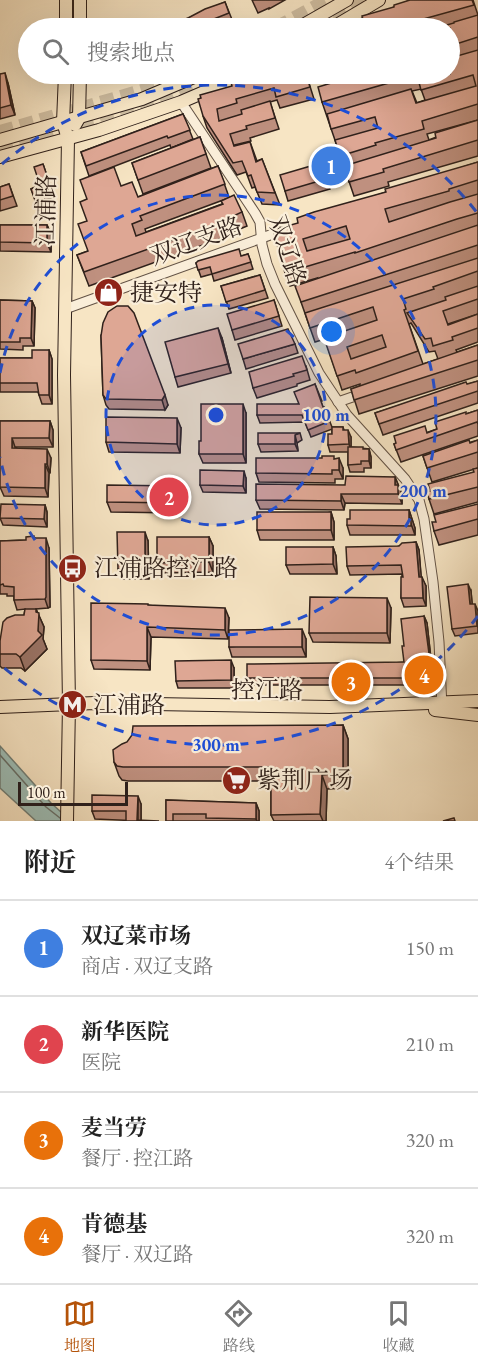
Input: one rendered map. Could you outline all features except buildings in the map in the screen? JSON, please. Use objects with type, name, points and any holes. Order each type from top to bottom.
[{"type":"main road","points":[[66,0],[66,18]]},
{"type":"main road","points":[[80,0],[80,18]]},
{"type":"main road","points":[[316,18],[347,0]]},
{"type":"main road","points":[[349,18],[379,0]]},
{"type":"main road","name":"江浦路","points":[[65,84],[63,122],[68,139],[64,387],[69,704],[67,819]]},
{"type":"main road","name":"江浦路","points":[[68,139],[79,118],[80,84]]},
{"type":"main road","points":[[0,140],[142,99],[177,84]]},
{"type":"main road","points":[[0,157],[99,130],[181,102],[223,84]]},
{"type":"main road","name":"控江路","points":[[0,707],[95,703],[442,707],[478,701]]},
{"type":"main road","name":"控江路","points":[[442,707],[478,715]]},
{"type":"street","name":"双辽路","points":[[181,102],[260,222],[267,264],[319,373],[353,423],[405,479],[418,500],[424,519],[433,582],[442,707]]},
{"type":"street","name":"双辽支路","points":[[65,309],[294,227]]},
{"type":"street","points":[[338,402],[371,391]]},
{"type":"water","points":[[0,746],[51,803],[71,821],[36,821],[0,788]]},
{"type":"tunnel","points":[[295,18],[328,0]]},
{"type":"tunnel","points":[[333,18],[366,0]]},
{"type":"tunnel","points":[[0,132],[163,84]]},
{"type":"tunnel","points":[[0,151],[170,100],[208,84]]},
{"type":"place","name":"双辽菜市场","points":[[331,166]]},
{"type":"place","name":"捷安特","points":[[109,293]]},
{"type":"place","name":"新华医院","points":[[169,497]]},
{"type":"place","name":"江浦路控江路","points":[[73,568]]},
{"type":"place","name":"肯德基","points":[[424,675]]},
{"type":"place","name":"麦当劳","points":[[351,682]]},
{"type":"place","name":"江浦路","points":[[72,705]]},
{"type":"place","name":"紫荆广场","points":[[236,780]]}]
